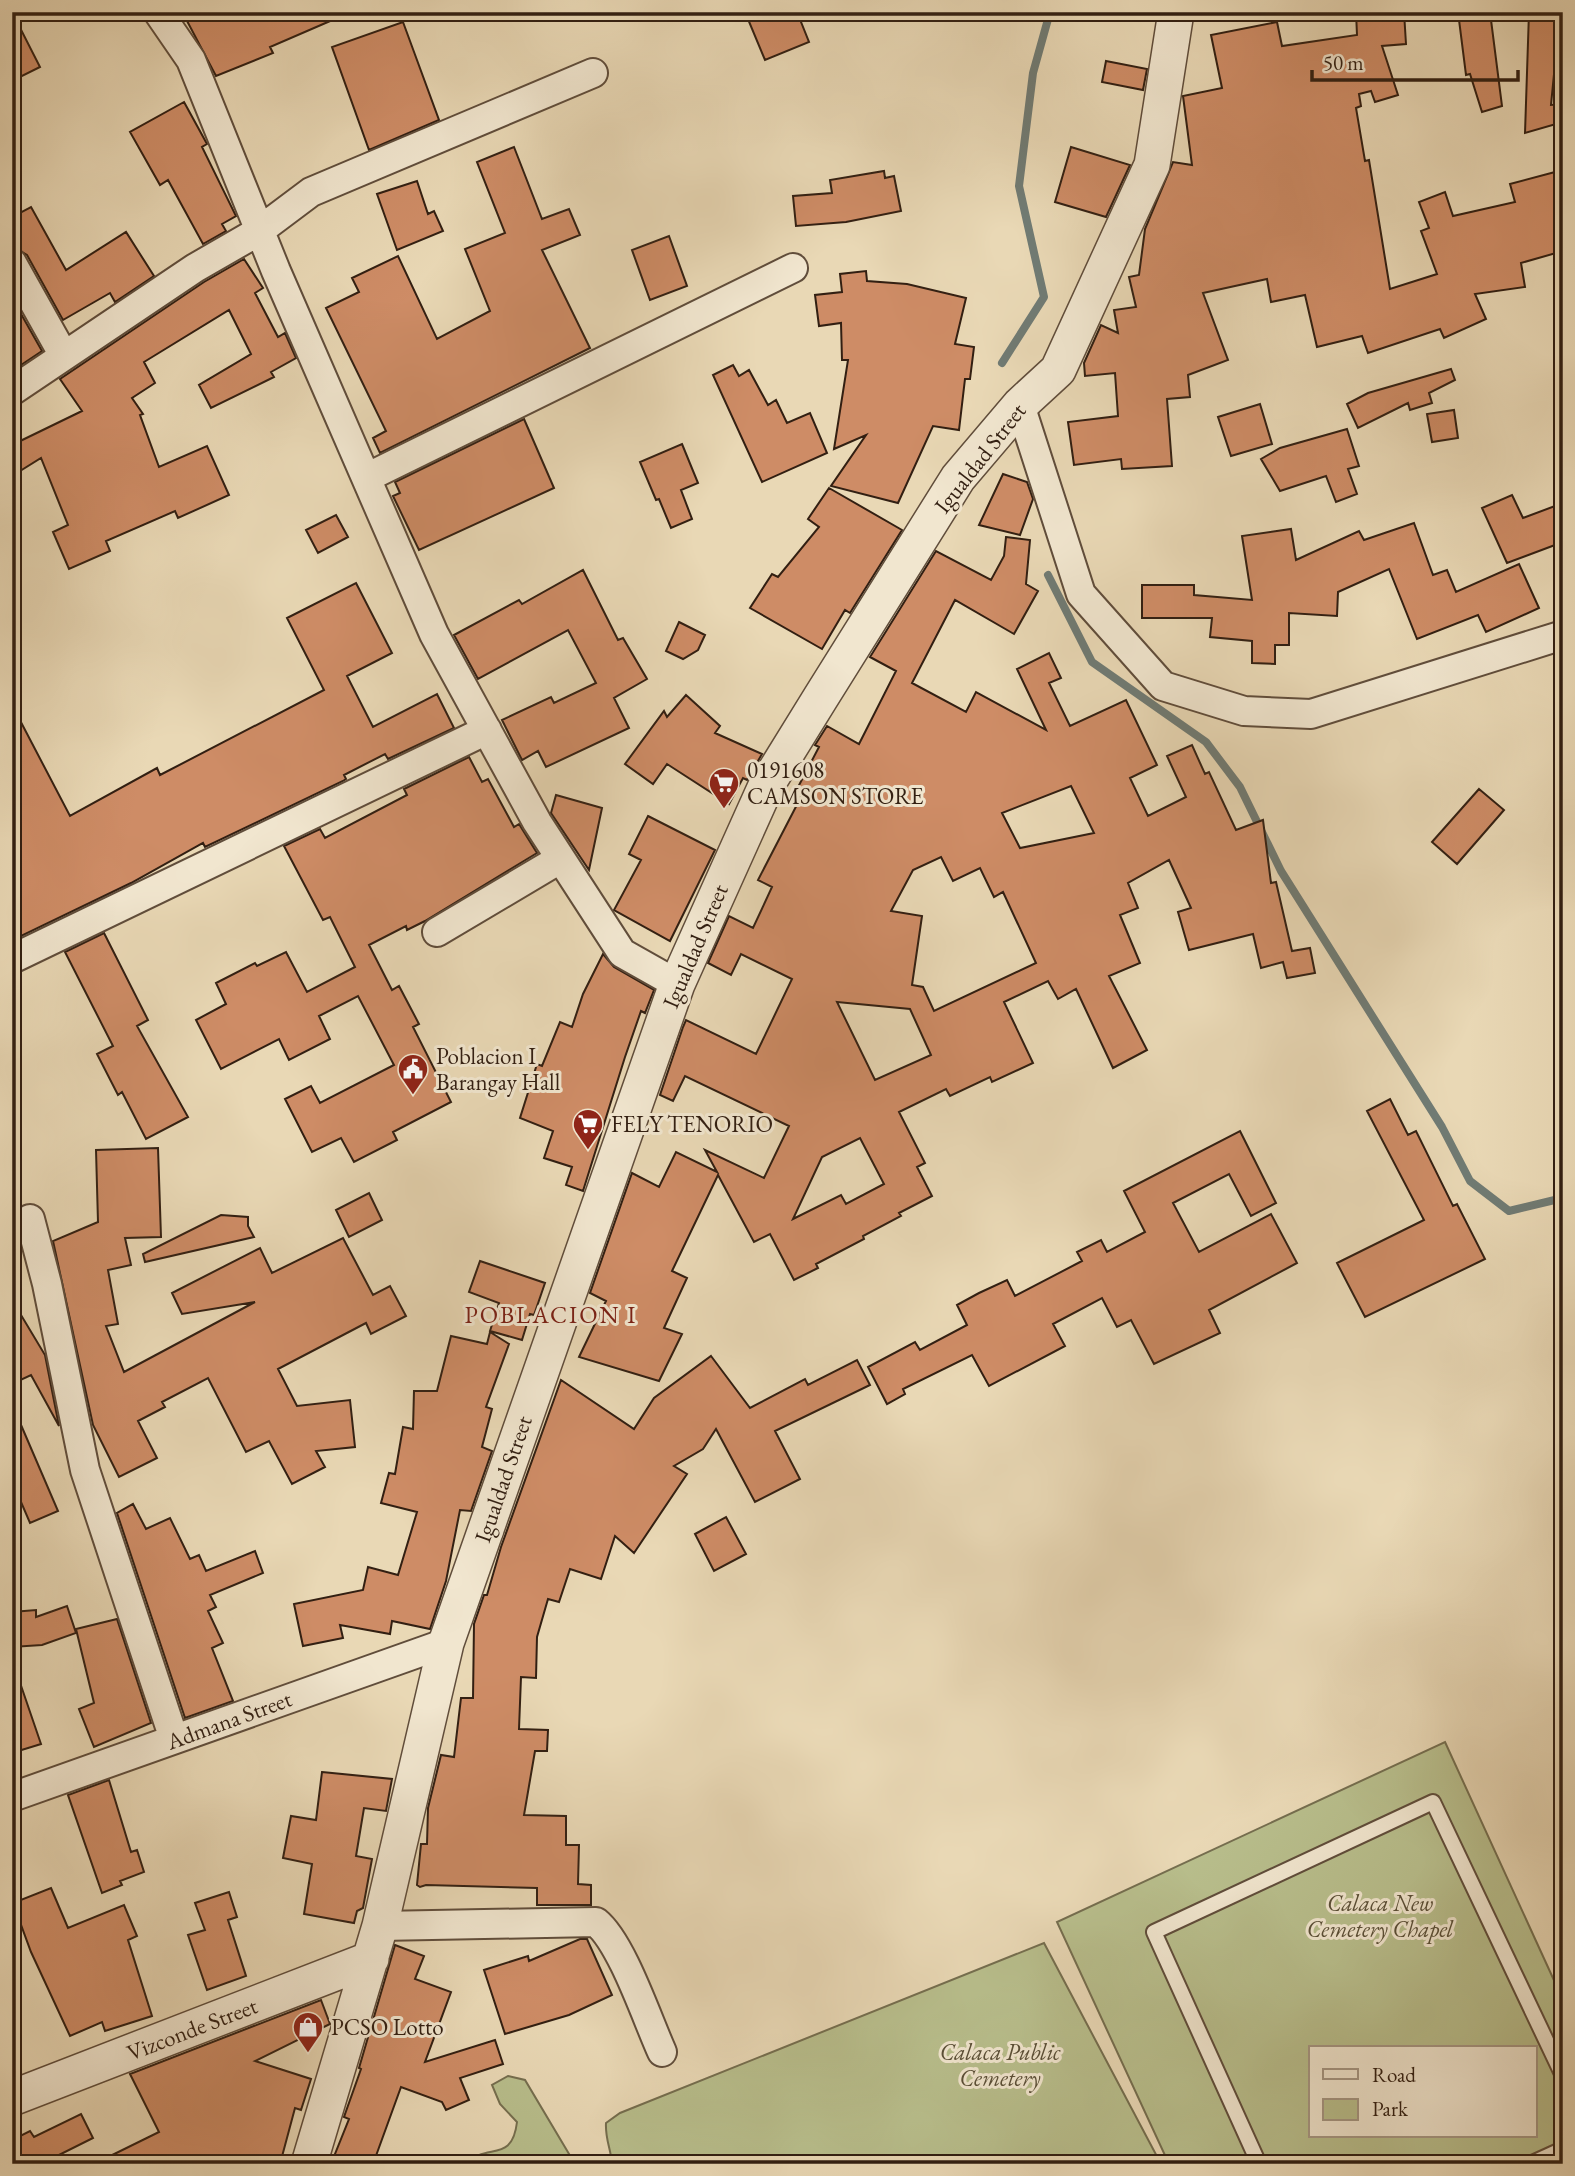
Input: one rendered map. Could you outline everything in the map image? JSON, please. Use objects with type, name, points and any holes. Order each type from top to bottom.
[{"type":"street","name":"Igualdad Street","points":[[309,2164],[380,1926],[446,1643],[677,984],[766,786],[958,478],[1020,405],[1058,370],[1152,165],[1176,12]]},
{"type":"street","points":[[169,15],[191,60],[259,231],[434,634],[537,822],[622,953],[677,984]]},
{"type":"street","points":[[12,391],[195,268],[259,231],[311,192],[593,73]]},
{"type":"street","points":[[12,263],[64,356]]},
{"type":"street","points":[[368,477],[793,268]]},
{"type":"street","points":[[1020,405],[1081,594],[1163,686],[1244,711],[1311,714],[1563,635]]},
{"type":"street","points":[[12,959],[487,730]]},
{"type":"street","points":[[437,932],[561,859]]},
{"type":"street","points":[[30,1219],[47,1284],[85,1470],[174,1740]]},
{"type":"street","name":"Admana Street","points":[[12,1797],[446,1643]]},
{"type":"street","points":[[380,1926],[596,1922],[606,1930],[616,1949],[662,2052]]},
{"type":"street","name":"Vizconde Street","points":[[12,2098],[371,1959]]},
{"type":"lane","points":[[1259,2164],[1154,1932],[1433,1802],[1563,2076]]},
{"type":"lane","points":[[1530,2164],[1563,2149]]},
{"type":"green space","name":"Calaca New Cemetery Chapel","points":[[1445,1742],[1563,2000],[1563,2164],[1169,2164],[1057,1922]]},
{"type":"green space","name":"Calaca Public Cemetery","points":[[1044,1943],[1161,2164],[612,2164],[606,2123],[620,2113]]},
{"type":"green space","points":[[508,2076],[525,2080],[575,2164],[466,2164],[482,2154],[504,2148],[514,2135],[517,2122],[500,2104],[492,2085]]},
{"type":"building","points":[[12,12],[40,67],[12,81]]},
{"type":"building","points":[[203,12],[351,12],[270,47],[273,53],[216,76],[186,19]]},
{"type":"building","points":[[745,12],[797,12],[809,42],[765,60]]},
{"type":"building","points":[[1356,12],[1404,12],[1406,44],[1382,46],[1398,95],[1375,102],[1371,91],[1359,94],[1361,106],[1356,108],[1365,161],[1369,160],[1390,289],[1437,274],[1421,231],[1429,228],[1419,202],[1445,192],[1453,216],[1515,202],[1510,184],[1555,172],[1563,199],[1563,251],[1521,263],[1525,287],[1475,294],[1486,319],[1444,338],[1440,329],[1368,353],[1362,336],[1317,347],[1305,295],[1271,302],[1267,279],[1203,293],[1228,360],[1188,375],[1190,397],[1167,399],[1172,466],[1122,469],[1121,459],[1074,465],[1068,422],[1118,416],[1115,373],[1085,376],[1084,363],[1101,325],[1118,333],[1114,310],[1136,307],[1129,277],[1139,275],[1145,229],[1173,162],[1192,165],[1183,96],[1222,88],[1211,35],[1277,22],[1282,46],[1357,35]]},
{"type":"building","points":[[1458,12],[1490,12],[1502,106],[1482,112],[1470,74],[1466,75]]},
{"type":"building","points":[[1529,12],[1554,12],[1554,23],[1559,23],[1551,105],[1563,104],[1563,122],[1525,133]]},
{"type":"building","points":[[403,22],[439,120],[369,150],[332,47]]},
{"type":"building","points":[[1106,61],[1147,69],[1143,90],[1102,82]]},
{"type":"building","points":[[184,102],[207,144],[202,147],[236,216],[222,224],[226,231],[203,244],[168,180],[160,185],[130,132]]},
{"type":"building","points":[[514,147],[542,219],[569,209],[580,235],[542,250],[590,348],[380,453],[373,438],[386,431],[326,308],[359,292],[352,278],[398,256],[437,339],[490,311],[465,249],[505,233],[477,162]]},
{"type":"building","points":[[1071,147],[1130,165],[1106,217],[1055,202]]},
{"type":"building","points":[[884,171],[885,178],[894,176],[901,211],[846,222],[796,226],[793,196],[832,193],[830,180]]},
{"type":"building","points":[[417,181],[428,214],[434,211],[443,231],[397,250],[377,194]]},
{"type":"building","points":[[31,207],[66,270],[126,232],[154,276],[115,302],[110,293],[63,320],[27,255],[12,246],[12,217]]},
{"type":"building","points":[[669,236],[687,286],[650,300],[632,250]]},
{"type":"building","points":[[244,259],[263,288],[255,293],[278,337],[285,333],[296,358],[271,372],[274,377],[211,408],[199,385],[251,354],[229,310],[144,362],[155,383],[132,398],[143,414],[140,415],[159,467],[207,446],[229,495],[178,518],[175,511],[106,541],[110,551],[69,569],[53,532],[68,525],[41,458],[12,476],[12,445],[82,411],[60,379],[204,282]]},
{"type":"building","points":[[866,271],[867,281],[907,284],[966,298],[955,344],[974,347],[970,379],[965,379],[959,430],[933,426],[898,503],[831,486],[866,435],[834,449],[848,360],[842,360],[841,323],[819,326],[815,295],[842,292],[840,274]]},
{"type":"building","points":[[12,298],[42,351],[12,371]]},
{"type":"building","points":[[733,365],[739,376],[749,370],[768,405],[776,400],[787,423],[810,413],[827,453],[762,482],[713,375]]},
{"type":"building","points":[[1451,369],[1455,380],[1429,393],[1432,403],[1410,410],[1408,403],[1358,428],[1347,404],[1368,393]]},
{"type":"building","points":[[1260,404],[1272,444],[1231,456],[1218,417]]},
{"type":"building","points":[[1454,410],[1458,438],[1432,442],[1427,414]]},
{"type":"building","points":[[524,419],[554,488],[419,550],[393,496],[400,493],[395,482]]},
{"type":"building","points":[[1347,429],[1359,466],[1348,469],[1357,494],[1336,502],[1326,476],[1280,491],[1261,459],[1280,448]]},
{"type":"building","points":[[682,444],[698,483],[681,490],[692,519],[671,528],[640,462]]},
{"type":"building","points":[[1003,474],[1027,482],[1033,499],[1020,535],[979,525]]},
{"type":"building","points":[[829,488],[902,530],[850,613],[845,610],[822,649],[750,608],[772,574],[778,577],[819,527],[808,519]]},
{"type":"building","points":[[1512,495],[1523,518],[1563,503],[1563,542],[1507,563],[1482,508]]},
{"type":"building","points":[[336,515],[348,537],[318,553],[306,530]]},
{"type":"building","points":[[1414,523],[1433,575],[1447,570],[1456,592],[1519,564],[1539,608],[1486,632],[1478,615],[1417,639],[1389,569],[1338,592],[1337,616],[1289,613],[1289,645],[1275,645],[1275,664],[1252,663],[1252,641],[1210,637],[1212,618],[1142,618],[1142,585],[1194,585],[1194,595],[1252,600],[1242,536],[1291,529],[1296,560],[1359,531],[1364,540]]},
{"type":"building","points":[[1006,537],[1030,540],[1026,584],[1038,591],[1014,634],[955,600],[912,683],[966,712],[976,692],[1046,730],[1017,669],[1049,653],[1061,678],[1049,683],[1070,726],[1126,700],[1157,765],[1130,778],[1148,816],[1186,797],[1167,756],[1192,745],[1205,774],[1209,772],[1236,830],[1263,820],[1271,883],[1276,882],[1292,951],[1310,948],[1315,973],[1287,978],[1283,962],[1261,968],[1253,934],[1189,950],[1178,912],[1191,908],[1169,860],[1128,883],[1138,908],[1120,915],[1140,963],[1109,976],[1147,1050],[1113,1068],[1076,989],[1058,999],[1048,981],[1004,1002],[1033,1063],[992,1082],[990,1077],[950,1096],[946,1089],[899,1112],[925,1163],[917,1167],[932,1196],[899,1213],[901,1216],[816,1264],[818,1268],[794,1280],[770,1234],[754,1242],[718,1175],[672,1271],[687,1278],[664,1328],[682,1334],[659,1381],[579,1357],[606,1301],[590,1293],[632,1173],[659,1187],[676,1152],[717,1172],[705,1150],[764,1178],[789,1126],[685,1076],[673,1101],[660,1095],[683,1027],[686,1020],[756,1054],[792,979],[741,954],[731,975],[708,963],[729,916],[753,928],[772,887],[758,880],[802,795],[796,791],[819,747],[815,745],[827,726],[859,744],[896,671],[870,657],[936,551],[991,580],[1004,556]],"holes":[[[1071,786],[1094,833],[1020,848],[1002,813]],[[941,857],[953,881],[980,868],[994,897],[1003,892],[1036,963],[934,1011],[923,987],[912,985],[922,916],[891,911],[913,870]],[[837,1002],[910,1009],[931,1055],[875,1080]],[[860,1138],[884,1184],[846,1204],[841,1195],[793,1219],[822,1157]]]},
{"type":"building","points":[[583,570],[618,640],[623,638],[647,679],[614,698],[629,728],[546,767],[538,751],[522,760],[502,720],[551,697],[554,703],[596,683],[568,630],[478,679],[454,635],[519,600],[522,604]]},
{"type":"building","points":[[356,583],[392,653],[347,676],[373,727],[437,694],[454,728],[388,759],[385,754],[344,775],[346,779],[343,781],[205,847],[203,843],[131,883],[17,938],[12,928],[12,705],[70,816],[157,768],[160,775],[324,690],[287,618]]},
{"type":"building","points":[[679,622],[705,635],[698,650],[683,659],[666,651]]},
{"type":"building","points":[[686,695],[720,726],[715,733],[762,754],[747,780],[743,778],[729,804],[667,764],[653,784],[625,764],[664,711],[667,717]]},
{"type":"building","points":[[469,757],[482,782],[488,779],[514,827],[519,824],[537,853],[425,921],[407,930],[406,926],[369,945],[392,990],[399,986],[419,1024],[413,1027],[451,1102],[393,1132],[397,1140],[354,1162],[341,1138],[312,1152],[285,1099],[311,1086],[320,1103],[394,1065],[358,996],[319,1016],[330,1039],[289,1060],[279,1039],[221,1069],[196,1020],[226,1004],[216,983],[255,963],[257,966],[286,952],[307,992],[355,967],[330,917],[323,920],[284,846],[320,829],[325,838],[407,795],[404,789]]},
{"type":"building","points":[[1479,789],[1504,810],[1457,864],[1432,842]]},
{"type":"building","points":[[556,795],[602,808],[589,870],[551,813]]},
{"type":"building","points":[[648,816],[715,850],[670,941],[614,910],[641,860],[629,854]]},
{"type":"building","points":[[104,933],[148,1020],[137,1026],[188,1117],[146,1139],[122,1092],[118,1095],[97,1054],[113,1046],[65,952]]},
{"type":"building","points":[[603,954],[614,967],[654,990],[645,1013],[641,1011],[583,1191],[566,1185],[572,1167],[544,1158],[553,1131],[520,1118],[537,1064],[542,1066],[560,1022],[572,1027],[583,994]]},
{"type":"building","points":[[1390,1099],[1408,1135],[1416,1131],[1453,1206],[1457,1204],[1485,1259],[1365,1317],[1337,1263],[1424,1220],[1367,1111]]},
{"type":"building","points":[[1240,1131],[1276,1203],[1251,1216],[1229,1174],[1173,1203],[1199,1252],[1271,1214],[1297,1263],[1209,1310],[1220,1333],[1154,1364],[1131,1320],[1117,1327],[1102,1298],[1053,1324],[1065,1346],[989,1386],[972,1355],[903,1389],[905,1394],[887,1404],[868,1367],[915,1342],[920,1350],[967,1325],[957,1305],[979,1293],[1007,1280],[1015,1296],[1082,1261],[1077,1252],[1101,1240],[1107,1252],[1145,1232],[1124,1191]]},
{"type":"building","points":[[158,1148],[161,1237],[125,1238],[131,1265],[108,1270],[118,1324],[106,1326],[124,1372],[255,1302],[182,1314],[172,1293],[260,1248],[272,1273],[343,1238],[373,1295],[390,1286],[406,1316],[371,1334],[366,1323],[278,1369],[297,1406],[350,1400],[355,1447],[316,1451],[325,1467],[292,1484],[269,1441],[246,1452],[208,1378],[162,1402],[165,1407],[138,1421],[157,1458],[119,1477],[93,1425],[53,1241],[98,1222],[96,1150]]},
{"type":"building","points":[[369,1193],[382,1220],[349,1237],[336,1210]]},
{"type":"building","points":[[221,1215],[248,1217],[248,1226],[254,1237],[145,1262],[143,1254]]},
{"type":"building","points":[[480,1261],[545,1283],[534,1315],[530,1314],[522,1340],[490,1331],[499,1303],[469,1292]]},
{"type":"building","points":[[12,1300],[45,1355],[59,1426],[31,1375],[12,1384]]},
{"type":"building","points":[[490,1332],[509,1344],[486,1407],[492,1409],[482,1447],[492,1451],[471,1511],[460,1510],[446,1581],[430,1629],[392,1621],[390,1634],[340,1625],[343,1638],[303,1646],[294,1604],[363,1590],[368,1567],[398,1575],[417,1512],[381,1503],[389,1473],[395,1474],[403,1427],[413,1429],[414,1391],[437,1391],[451,1336],[487,1344]]},
{"type":"building","points":[[711,1356],[750,1408],[805,1379],[808,1385],[857,1360],[870,1385],[775,1431],[800,1479],[755,1502],[716,1429],[703,1449],[674,1466],[687,1474],[634,1553],[615,1536],[601,1579],[570,1569],[559,1602],[548,1599],[537,1637],[536,1678],[521,1677],[519,1729],[548,1730],[547,1751],[535,1751],[524,1815],[566,1816],[566,1845],[579,1845],[578,1884],[591,1885],[591,1905],[537,1905],[537,1888],[420,1887],[417,1885],[421,1844],[427,1844],[428,1808],[441,1755],[454,1757],[461,1698],[473,1698],[474,1624],[484,1595],[487,1595],[501,1547],[561,1380],[634,1429],[654,1398]]},
{"type":"building","points":[[12,1404],[58,1511],[30,1523],[18,1495],[12,1497]]},
{"type":"building","points":[[133,1504],[146,1529],[170,1518],[190,1559],[199,1555],[206,1571],[255,1551],[263,1573],[210,1595],[216,1607],[208,1611],[223,1643],[212,1648],[233,1701],[185,1718],[117,1513]]},
{"type":"building","points":[[726,1517],[746,1554],[714,1571],[695,1534]]},
{"type":"building","points":[[67,1606],[76,1633],[42,1645],[12,1647],[12,1612],[36,1610],[36,1617]]},
{"type":"building","points":[[117,1619],[151,1723],[94,1747],[79,1709],[94,1703],[76,1629]]},
{"type":"building","points":[[16,1671],[41,1744],[12,1753],[12,1672]]},
{"type":"building","points":[[322,1772],[392,1779],[386,1811],[364,1808],[356,1856],[372,1859],[363,1908],[357,1911],[354,1923],[304,1914],[312,1864],[283,1858],[291,1816],[316,1820]]},
{"type":"building","points":[[109,1780],[131,1852],[137,1850],[144,1872],[120,1881],[122,1885],[102,1893],[68,1795]]},
{"type":"building","points":[[51,1888],[68,1928],[124,1905],[137,1936],[128,1940],[152,2016],[105,2031],[102,2022],[70,2036],[31,1952],[13,1903]]},
{"type":"building","points":[[229,1892],[237,1917],[228,1920],[246,1976],[207,1990],[188,1935],[205,1930],[195,1903]]},
{"type":"building","points":[[580,1939],[587,1939],[612,1995],[569,2015],[505,2034],[484,1970],[528,1956],[529,1961]]},
{"type":"building","points":[[395,1945],[424,1956],[415,1979],[451,1992],[425,2062],[495,2040],[503,2064],[460,2078],[469,2100],[446,2110],[442,2102],[401,2087],[373,2164],[331,2164],[349,2119],[344,2117],[361,2069],[359,2068]]},
{"type":"building","points":[[321,2000],[330,2024],[255,2061],[311,2079],[301,2110],[295,2108],[280,2164],[94,2164],[159,2132],[130,2074]]},
{"type":"building","points":[[81,2114],[93,2138],[41,2164],[18,2164],[12,2153],[12,2140],[30,2131],[34,2137]]},
{"type":"waterway","points":[[1002,363],[1044,297],[1019,186],[1033,73],[1050,12]]},
{"type":"waterway","points":[[1048,575],[1092,662],[1206,742],[1240,787],[1281,871],[1442,1127],[1470,1181],[1509,1211],[1563,1198]]},
{"type":"place","name":"0191608 CAMSON STORE","points":[[724,810]]},
{"type":"place","name":"Poblacion I Barangay Hall","points":[[413,1096]]},
{"type":"place","name":"FELY TENORIO","points":[[588,1151]]},
{"type":"place","name":"PCSO Lotto","points":[[308,2054]]},
{"type":"district","name":"POBLACION I","points":[[551,1315]]}]
